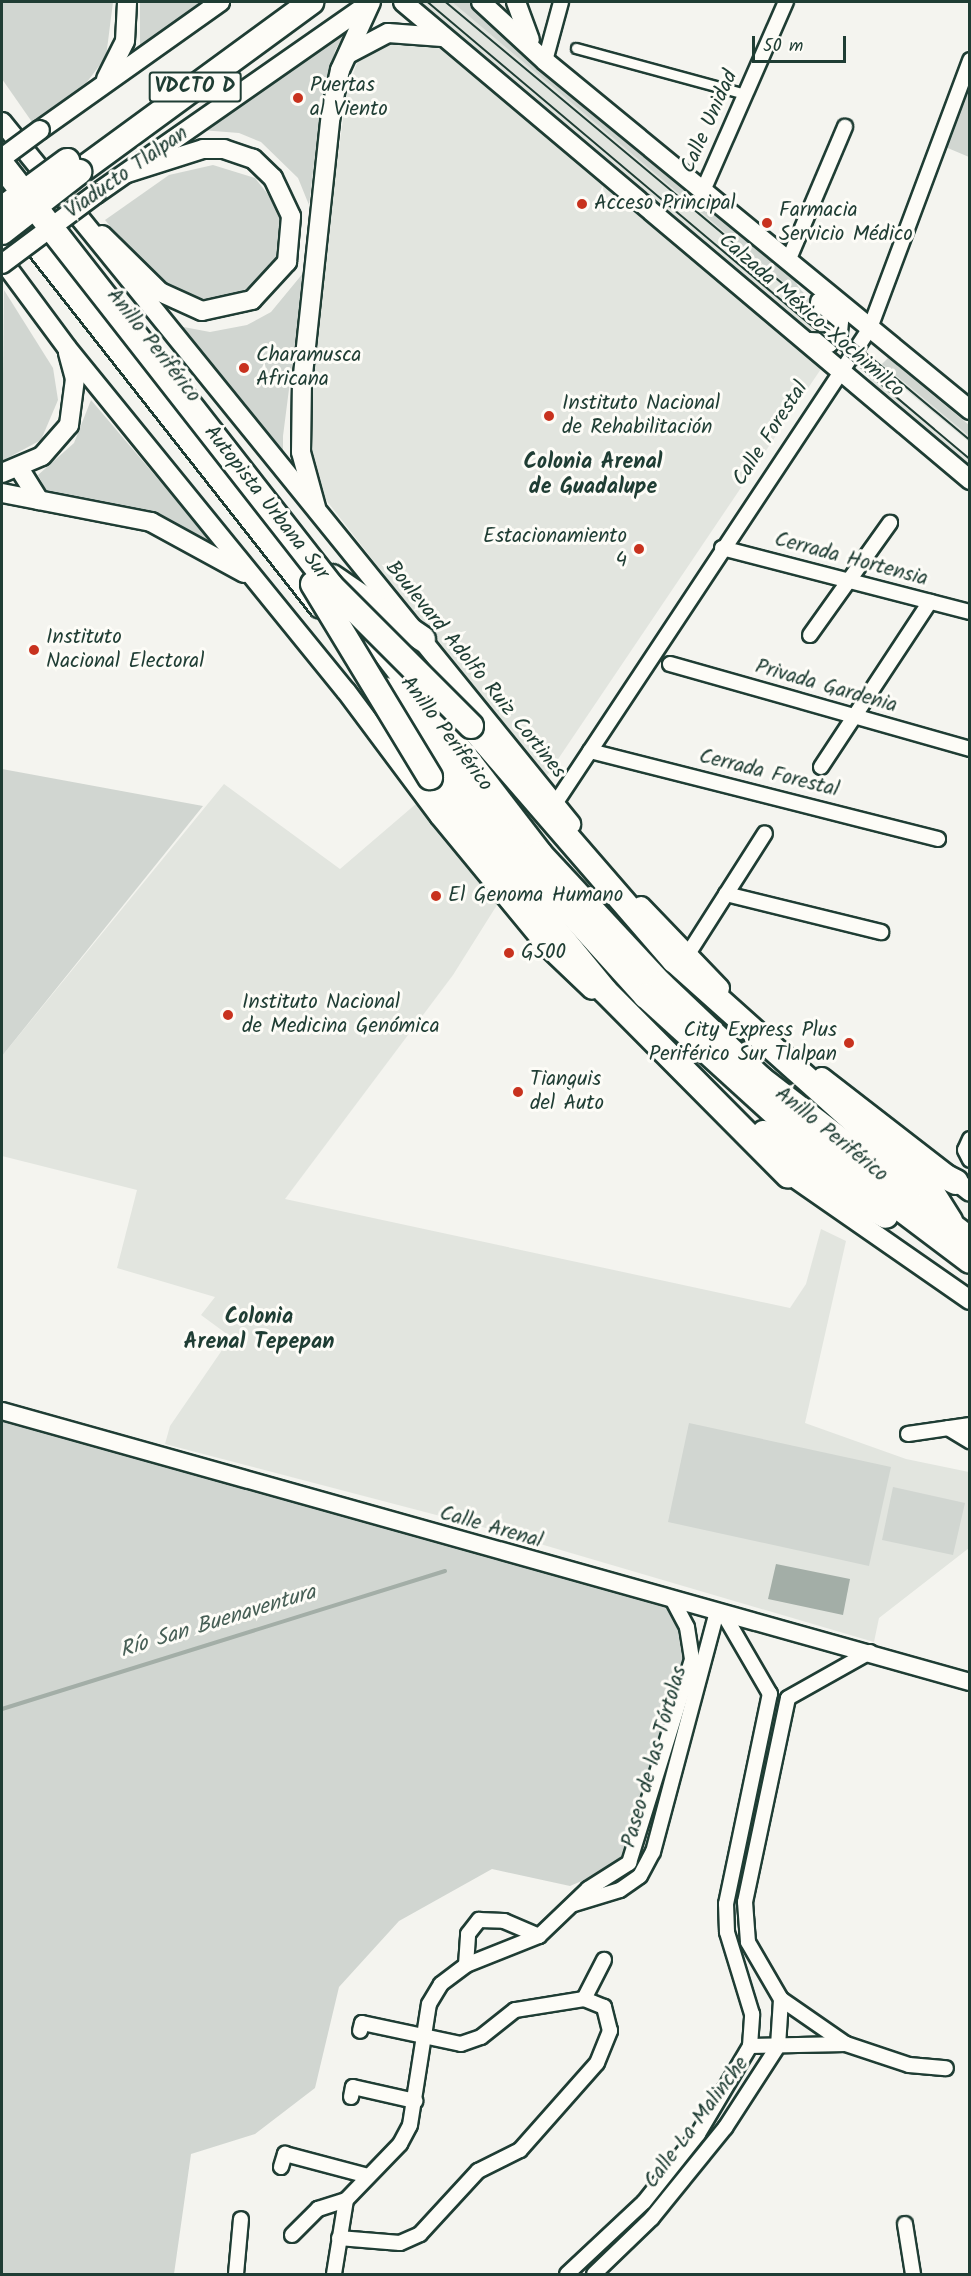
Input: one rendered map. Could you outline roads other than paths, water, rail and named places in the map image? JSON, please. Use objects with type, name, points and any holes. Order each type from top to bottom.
[{"type":"highway","name":"Viaducto Tlalpan","points":[[2,232],[73,166],[284,2]]},
{"type":"highway","name":"Viaducto Tlalpan","points":[[2,209],[73,166],[311,2]]},
{"type":"highway","name":"Anillo Periférico","points":[[2,152],[328,585],[484,785],[632,954],[760,1078],[951,1235],[969,1261]]},
{"type":"highway","name":"Autopista Urbana Sur","points":[[2,165],[328,585]]},
{"type":"highway","name":"Autopista Urbana Sur","points":[[2,188],[328,585]]},
{"type":"highway","name":"Anillo Periférico","points":[[2,200],[476,804],[578,924],[711,1059],[951,1235]]},
{"type":"highway","points":[[328,585],[423,639]]},
{"type":"highway","points":[[328,585],[430,777],[483,846],[605,991],[721,1101],[788,1175]]},
{"type":"highway","points":[[328,585],[493,750],[674,960],[848,1119],[930,1190],[951,1235]]},
{"type":"highway","points":[[721,1101],[841,1191],[951,1235]]},
{"type":"highway","points":[[848,1119],[962,1187]]},
{"type":"main road","points":[[91,94],[122,52],[127,2]]},
{"type":"main road","points":[[2,158],[220,2]]},
{"type":"main road","points":[[322,520],[304,467],[302,384],[333,98],[346,56],[371,2]]},
{"type":"main road","name":"Viaducto Tlalpan","points":[[2,262],[371,2]]},
{"type":"main road","name":"Calzada México-Xochimilco","points":[[403,2],[840,367],[969,480]]},
{"type":"main road","points":[[481,2],[545,61]]},
{"type":"main road","points":[[516,2],[524,31],[545,61]]},
{"type":"main road","points":[[346,56],[365,42],[400,31],[447,38]]},
{"type":"main road","name":"Calzada México-Xochimilco","points":[[545,61],[702,193],[790,262],[969,410]]},
{"type":"main road","name":"Boulevard Adolfo Ruiz Cortines","points":[[2,122],[75,217],[322,520],[423,639],[617,881],[688,954],[852,1103],[962,1187]]},
{"type":"main road","points":[[75,217],[106,239],[160,292],[192,309],[242,304],[282,271],[292,244],[291,216],[273,178],[253,159],[203,149],[127,173]]},
{"type":"main road","points":[[2,262],[66,348],[267,592],[549,949],[788,1175],[969,1300]]},
{"type":"main road","points":[[790,262],[799,282],[839,321],[834,339],[810,342]]},
{"type":"main road","points":[[2,473],[19,468],[42,456],[69,425],[75,379],[66,348]]},
{"type":"main road","points":[[19,468],[39,500]]},
{"type":"main road","points":[[2,493],[151,522],[232,563],[267,592]]},
{"type":"street","points":[[545,61],[561,2]]},
{"type":"street","name":"Calle Unidad","points":[[702,193],[786,2]]},
{"type":"street","points":[[576,48],[746,94]]},
{"type":"street","name":"Calle Forestal","points":[[555,804],[840,367],[870,328],[965,84],[969,60]]},
{"type":"street","points":[[790,262],[846,128]]},
{"type":"street","points":[[810,635],[846,580],[890,523]]},
{"type":"street","name":"Cerrada Hortensia","points":[[722,548],[969,612]]},
{"type":"street","points":[[821,767],[930,602]]},
{"type":"street","name":"Privada Gardenia","points":[[670,664],[969,749]]},
{"type":"street","name":"Cerrada Forestal","points":[[590,750],[938,839]]},
{"type":"street","points":[[688,954],[765,833]]},
{"type":"street","points":[[726,894],[881,932]]},
{"type":"street","points":[[969,1139],[969,1160]]},
{"type":"street","name":"Calle Arenal","points":[[2,1411],[672,1599],[870,1652],[969,1682]]},
{"type":"street","points":[[908,1434],[969,1425]]},
{"type":"street","points":[[948,1428],[969,1441]]},
{"type":"street","name":"Paseo de las Tórtolas","points":[[346,2200],[400,2144],[415,2101],[429,2004],[441,1984],[466,1965],[539,1936],[572,1905],[629,1863],[692,1659],[687,1627],[672,1599]]},
{"type":"street","points":[[720,1612],[770,1694],[778,1701],[788,1698],[870,1652]]},
{"type":"street","name":"Paseo de las Tórtolas","points":[[572,1905],[620,1890],[640,1876],[653,1852],[720,1612]]},
{"type":"street","name":"Calle La Malinche","points":[[567,2274],[644,2202],[698,2134],[750,2046],[752,2014],[727,1932],[726,1905],[770,1694]]},
{"type":"street","points":[[788,1698],[745,1923],[748,1942],[781,1999],[846,2044],[909,2065],[946,2068]]},
{"type":"street","points":[[762,1731],[773,1728],[781,1735]]},
{"type":"street","points":[[466,1965],[468,1934],[479,1920],[504,1921],[539,1936]]},
{"type":"street","points":[[584,1999],[603,1960]]},
{"type":"street","points":[[339,2238],[411,2241],[478,2171],[520,2150],[607,2048],[607,2013],[584,1999],[515,2010],[472,2042],[423,2037],[362,2023],[360,2031]]},
{"type":"street","name":"Calle La Malinche","points":[[594,2274],[652,2218],[725,2128],[778,2046],[781,1999]]},
{"type":"street","points":[[750,2046],[846,2044]]},
{"type":"street","points":[[351,2097],[353,2087],[415,2101]]},
{"type":"street","points":[[281,2167],[285,2154],[368,2176]]},
{"type":"street","points":[[292,2235],[318,2209],[346,2200],[334,2274]]},
{"type":"street","points":[[236,2274],[241,2219]]},
{"type":"street","points":[[905,2224],[913,2274]]},
{"type":"waterway","name":"Río San Buenaventura","points":[[2,1709],[445,1571]]},
{"type":"tram line","points":[[428,2],[970,459]]},
{"type":"tram line","points":[[446,2],[970,440]]},
{"type":"place","name":"Puertas al Viento","points":[[298,98]]},
{"type":"place","name":"Acceso Principal","points":[[582,204]]},
{"type":"place","name":"Farmacia Servicio Médico","points":[[767,223]]},
{"type":"place","name":"Charamusca Africana","points":[[244,368]]},
{"type":"place","name":"Instituto Nacional de Rehabilitación","points":[[549,416]]},
{"type":"place","name":"Estacionamiento 4","points":[[639,549]]},
{"type":"place","name":"Instituto Nacional Electoral","points":[[34,650]]},
{"type":"place","name":"El Genoma Humano","points":[[436,896]]},
{"type":"place","name":"G500","points":[[509,953]]},
{"type":"place","name":"Instituto Nacional de Medicina Genómica","points":[[228,1015]]},
{"type":"place","name":"City Express Plus Periférico Sur Tlalpan","points":[[849,1043]]},
{"type":"place","name":"Tianguis del Auto","points":[[518,1092]]},
{"type":"district","name":"Colonia Arenal de Guadalupe","points":[[593,474]]},
{"type":"district","name":"Colonia Arenal Tepepan","points":[[259,1330]]}]
